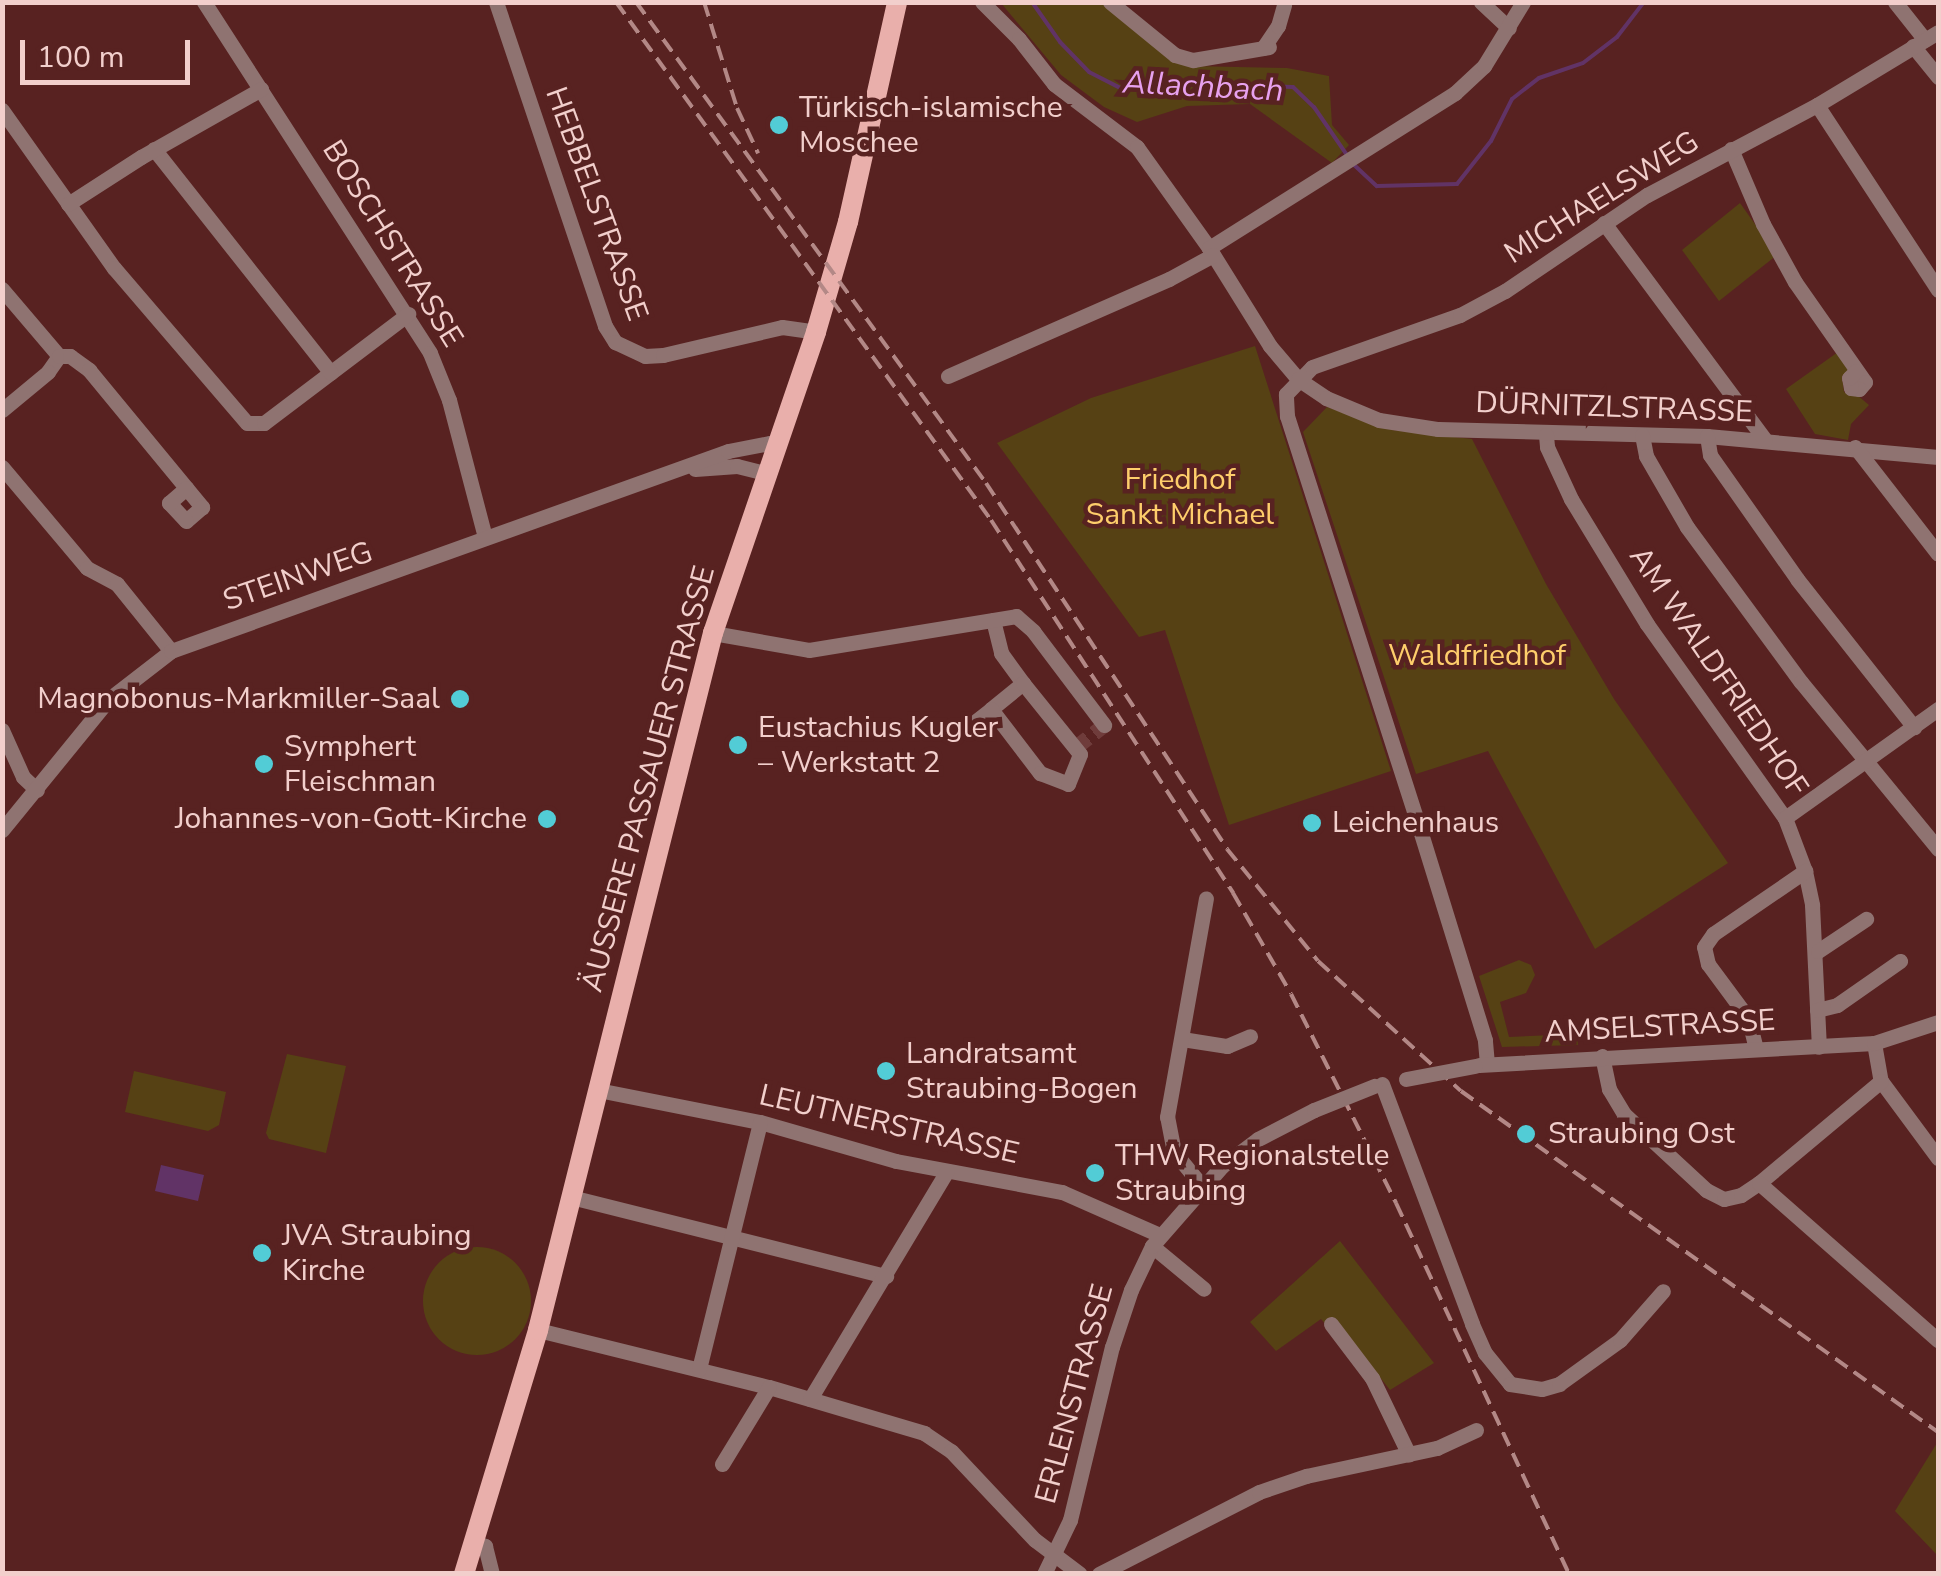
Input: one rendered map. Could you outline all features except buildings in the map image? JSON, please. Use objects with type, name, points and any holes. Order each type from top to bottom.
[{"type":"main road","name":"ÄUSSERE PASSAUER STRASSE","points":[[464,1574],[538,1330],[713,633],[816,332],[848,222],[897,2]]},
{"type":"street","name":"BOSCHSTRASSE","points":[[204,2],[408,314],[445,388],[486,536]]},
{"type":"street","name":"HEBBELSTRASSE","points":[[496,2],[604,326],[615,342],[645,356],[782,326],[816,332]]},
{"type":"street","points":[[982,2],[1020,39],[1054,84],[1128,137],[1211,252],[1270,346],[1298,379],[1286,394],[1287,416],[1420,827],[1484,1040],[1481,1065]]},
{"type":"street","points":[[1110,2],[1175,56],[1192,60],[1266,48],[1284,5]]},
{"type":"street","points":[[1481,2],[1509,28]]},
{"type":"street","points":[[948,376],[1170,279],[1338,171],[1455,93],[1484,66],[1524,2]]},
{"type":"street","points":[[1896,2],[1926,39],[1938,77]]},
{"type":"street","name":"MICHAELSWEG","points":[[1298,379],[1336,357],[1460,315],[1506,290],[1604,223],[1817,105],[1926,39]]},
{"type":"street","points":[[68,204],[154,149],[262,90]]},
{"type":"street","points":[[1817,105],[1938,290]]},
{"type":"street","points":[[2,110],[114,268],[247,423],[264,423],[408,314]]},
{"type":"street","points":[[154,149],[331,372]]},
{"type":"street","points":[[1732,149],[1763,224],[1795,282],[1856,371]]},
{"type":"street","points":[[1604,223],[1765,440]]},
{"type":"street","points":[[2,289],[58,356]]},
{"type":"street","points":[[2,410],[48,372],[58,356]]},
{"type":"street","points":[[58,356],[70,356],[89,370],[186,488]]},
{"type":"street","name":"DÜRNITZLSTRASSE","points":[[1298,379],[1351,409],[1400,424],[1546,435],[1707,436],[1938,457]]},
{"type":"street","name":"AM WALDFRIEDHOF","points":[[1546,435],[1546,447],[1571,499],[1647,624],[1785,818],[1805,871],[1818,951],[1819,1047]]},
{"type":"street","points":[[1642,435],[1646,456],[1686,526],[1864,761],[1938,849]]},
{"type":"street","points":[[1707,436],[1710,455],[1797,579],[1914,727]]},
{"type":"street","name":"STEINWEG","points":[[2,830],[109,699],[170,651],[746,446],[778,446]]},
{"type":"street","points":[[1855,447],[1938,554]]},
{"type":"street","name":"STEINWEG","points":[[676,471],[737,466],[769,474]]},
{"type":"street","points":[[2,467],[87,568],[117,584],[170,651]]},
{"type":"street","points":[[713,633],[809,650],[1016,616],[1104,725]]},
{"type":"street","points":[[990,709],[1040,773],[1068,784],[1080,754],[1001,653],[994,620]]},
{"type":"street","points":[[962,732],[1024,683]]},
{"type":"street","points":[[1785,818],[1938,709]]},
{"type":"street","points":[[2,730],[23,777],[36,790]]},
{"type":"street","points":[[1756,1049],[1748,1018],[1708,964],[1704,947],[1713,934],[1805,871]]},
{"type":"street","points":[[1202,1186],[1182,1166],[1167,1134],[1206,898]]},
{"type":"street","points":[[1818,951],[1866,920]]},
{"type":"street","points":[[1818,1010],[1837,1005],[1900,961]]},
{"type":"street","name":"AMSELSTRASSE","points":[[1378,1085],[1481,1065],[1874,1043],[1938,1022]]},
{"type":"street","points":[[1182,1039],[1227,1046],[1250,1036]]},
{"type":"street","points":[[1874,1043],[1881,1081],[1938,1158]]},
{"type":"street","points":[[1602,1056],[1609,1090],[1624,1114],[1706,1190],[1724,1199],[1734,1198],[1759,1183],[1881,1081]]},
{"type":"street","points":[[1378,1085],[1472,1324],[1496,1372],[1510,1384],[1542,1389],[1574,1375],[1620,1340],[1664,1291]]},
{"type":"street","name":"ERLENSTRASSE","points":[[1044,1574],[1055,1556],[1088,1454],[1121,1320],[1156,1240],[1202,1186],[1240,1152],[1314,1110],[1378,1085]]},
{"type":"street","name":"LEUTNERSTRASSE","points":[[598,1090],[760,1122],[947,1171],[1089,1200],[1156,1240],[1204,1289]]},
{"type":"street","points":[[699,1369],[735,1238],[760,1122]]},
{"type":"street","points":[[810,1398],[947,1171]]},
{"type":"street","points":[[1759,1183],[1938,1340]]},
{"type":"street","points":[[572,1197],[886,1276]]},
{"type":"street","points":[[1331,1324],[1372,1378],[1408,1455]]},
{"type":"street","points":[[538,1330],[810,1398],[937,1440],[1006,1513],[1080,1574]]},
{"type":"street","points":[[722,1464],[769,1387]]},
{"type":"street","points":[[1099,1574],[1258,1492],[1306,1476],[1408,1455],[1476,1430]]},
{"type":"street","points":[[474,1542],[485,1546],[492,1574]]},
{"type":"green space","points":[[1001,3],[1105,3],[1190,66],[1287,68],[1329,76],[1332,125],[1349,145],[1332,163],[1250,104],[1187,106],[1137,122],[1104,107],[1061,75]]},
{"type":"green space","points":[[1740,203],[1777,255],[1719,301],[1682,250]]},
{"type":"green space","name":"Friedhof Sankt Michael","points":[[1255,346],[1391,771],[1229,825],[1165,630],[1139,637],[997,443],[1091,398]]},
{"type":"green space","points":[[1838,352],[1851,369],[1842,376],[1844,392],[1857,395],[1869,405],[1851,424],[1848,440],[1815,434],[1786,389]]},
{"type":"green space","name":"Waldfriedhof","points":[[1327,407],[1392,430],[1472,439],[1546,584],[1614,699],[1728,863],[1595,949],[1488,751],[1416,774],[1303,432]]},
{"type":"green space","points":[[1519,960],[1531,965],[1535,975],[1526,993],[1500,1002],[1509,1037],[1577,1034],[1578,1045],[1502,1047],[1479,976]]},
{"type":"green space","points":[[287,1054],[346,1066],[326,1153],[269,1139],[266,1133]]},
{"type":"green space","points":[[134,1071],[226,1092],[219,1125],[208,1131],[125,1112]]},
{"type":"green space","points":[[1340,1241],[1434,1363],[1390,1390],[1334,1319],[1326,1325],[1321,1319],[1276,1351],[1250,1322]]},
{"type":"green space","points":[[477,1247],[507,1256],[515,1263],[522,1271],[531,1301],[522,1331],[515,1339],[507,1346],[477,1355],[447,1346],[439,1339],[432,1331],[423,1301],[432,1271],[439,1263],[447,1256]]},
{"type":"green space","points":[[1938,1444],[1938,1556],[1895,1511]]},
{"type":"shaded area","points":[[161,1165],[204,1175],[198,1201],[155,1191]]},
{"type":"waterway","name":"Allachbach","points":[[1032,2],[1060,42],[1089,72],[1121,88],[1188,84],[1293,87],[1314,107],[1347,155]]},
{"type":"waterway","name":"Allachbach","points":[[1352,163],[1377,186],[1457,184],[1491,141],[1512,99],[1539,78],[1583,63],[1617,37],[1644,2]]},
{"type":"tunnel","points":[[1076,747],[1104,725]]},
{"type":"railway","points":[[616,2],[991,520],[1233,893],[1291,994],[1396,1203],[1569,1574]]},
{"type":"railway","points":[[636,2],[986,483],[1227,849],[1318,961],[1461,1091],[1938,1432]]},
{"type":"railway","points":[[704,2],[737,108],[758,153]]},
{"type":"place","name":"Türkisch-islamische Moschee","points":[[779,125]]},
{"type":"place","name":"Magnobonus-Markmiller-Saal","points":[[460,699]]},
{"type":"place","name":"Eustachius Kugler – Werkstatt 2","points":[[738,745]]},
{"type":"place","name":"Symphert Fleischman","points":[[264,764]]},
{"type":"place","name":"Johannes-von-Gott-Kirche","points":[[547,819]]},
{"type":"place","name":"Leichenhaus","points":[[1312,823]]},
{"type":"place","name":"Landratsamt Straubing-Bogen","points":[[886,1071]]},
{"type":"place","name":"Straubing Ost","points":[[1526,1134]]},
{"type":"place","name":"THW Regionalstelle Straubing","points":[[1095,1173]]},
{"type":"place","name":"JVA Straubing Kirche","points":[[262,1253]]}]
